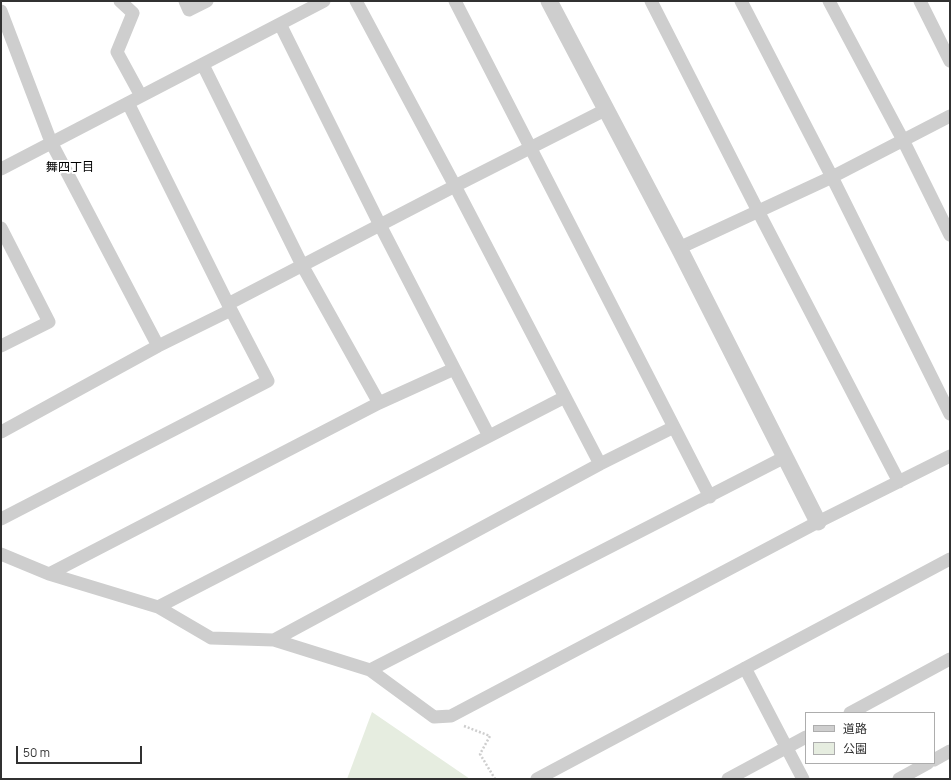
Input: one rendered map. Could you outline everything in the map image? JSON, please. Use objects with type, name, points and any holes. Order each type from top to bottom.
[{"type":"street","points":[[120,1],[133,13],[117,52],[141,96]]},
{"type":"street","points":[[185,1],[189,10],[207,1]]},
{"type":"street","points":[[1,169],[324,1]]},
{"type":"street","points":[[356,1],[455,186],[600,464]]},
{"type":"street","points":[[455,1],[710,497]]},
{"type":"street","points":[[548,1],[679,248],[818,522]]},
{"type":"street","points":[[651,1],[899,482]]},
{"type":"street","points":[[741,1],[832,177],[950,414]]},
{"type":"street","points":[[829,1],[903,140],[950,235]]},
{"type":"street","points":[[920,1],[950,61]]},
{"type":"street","points":[[1,12],[51,142],[158,346]]},
{"type":"street","points":[[280,24],[380,225],[489,436]]},
{"type":"street","points":[[203,65],[302,265],[379,404]]},
{"type":"street","points":[[1,519],[268,381],[128,103]]},
{"type":"street","points":[[1,432],[230,307],[302,265],[605,110]]},
{"type":"street","points":[[679,248],[832,177],[950,116]]},
{"type":"street","points":[[1,228],[49,322],[1,346]]},
{"type":"street","points":[[49,574],[379,404],[454,369]]},
{"type":"street","points":[[158,607],[565,397]]},
{"type":"street","points":[[274,640],[600,464],[674,427]]},
{"type":"street","points":[[1,554],[49,574],[158,607],[211,638],[274,640],[370,670],[434,717],[451,716],[818,522],[950,456]]},
{"type":"street","points":[[370,670],[710,497],[785,457]]},
{"type":"street","points":[[537,779],[950,559]]},
{"type":"street","points":[[852,712],[950,659]]},
{"type":"street","points":[[745,668],[803,779]]},
{"type":"street","points":[[728,779],[805,738]]},
{"type":"street","points":[[935,759],[950,751]]},
{"type":"street","points":[[899,779],[926,764]]},
{"type":"path","points":[[451,716],[456,723],[490,736],[480,754],[495,779]]},
{"type":"green space","points":[[372,712],[470,779],[347,779]]},
{"type":"district","name":"舞四丁目","points":[[70,168]]}]
